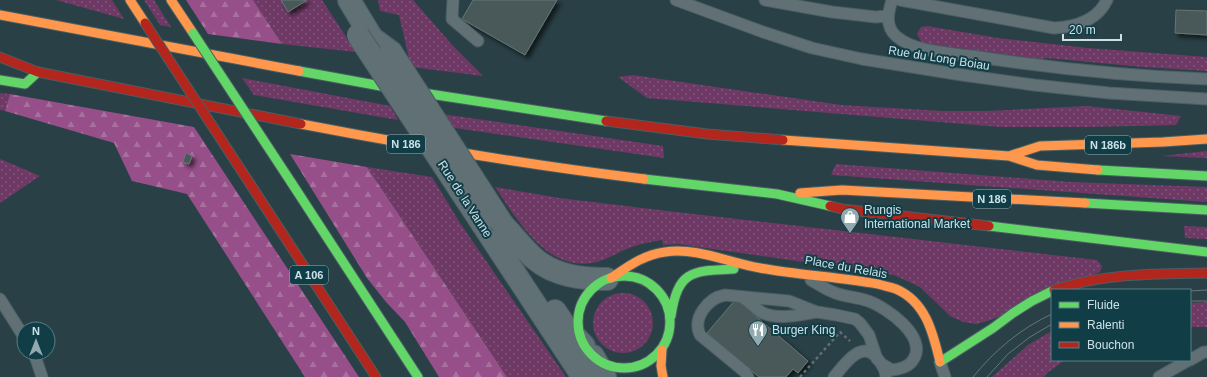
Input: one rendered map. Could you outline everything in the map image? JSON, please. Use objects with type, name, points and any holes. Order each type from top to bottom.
[{"type":"main road","name":"A 106","points":[[130,0],[376,377]]},
{"type":"main road","name":"A 106","points":[[172,0],[418,377]]},
{"type":"main road","points":[[0,15],[397,89],[625,124],[707,134],[1010,156],[1036,165],[1079,169],[1207,176]]},
{"type":"main road","name":"N 186","points":[[0,57],[38,72],[393,142],[578,171],[777,194],[842,190],[1207,210]]},
{"type":"main road","points":[[0,80],[25,84],[38,72]]},
{"type":"main road","name":"N 186b","points":[[1010,156],[1040,146],[1125,144],[1207,139]]},
{"type":"main road","points":[[777,194],[842,209],[1207,252]]},
{"type":"main road","name":"Place du Relais","points":[[609,278],[619,273],[632,262],[654,253],[665,252],[699,253],[760,268],[878,284],[896,289],[919,306],[931,326],[940,362]]},
{"type":"main road","name":"Place du Relais","points":[[671,316],[673,298],[677,288],[687,276],[703,270],[760,268]]},
{"type":"main road","points":[[1059,289],[1083,281],[1111,276],[1207,273]]},
{"type":"main road","points":[[624,275],[638,277],[650,283],[660,292],[668,303],[671,316],[671,328],[668,340],[662,350],[653,359],[642,365],[629,369],[616,368],[604,364],[589,351],[580,335],[578,323],[579,311],[583,300],[590,290],[600,282],[609,278],[624,275]]},
{"type":"main road","points":[[940,362],[1032,301],[1051,292]]},
{"type":"main road","points":[[662,350],[661,366],[663,377]]},
{"type":"street","name":"Rue de la Vanne","points":[[335,0],[583,377]]},
{"type":"street","points":[[348,0],[372,38],[391,52]]},
{"type":"street","points":[[365,0],[384,33],[391,52],[503,225],[514,248],[566,327],[589,351],[605,377]]},
{"type":"street","points":[[503,225],[536,260],[554,270],[569,276],[586,279],[609,278]]},
{"type":"lane","points":[[453,0],[452,19],[478,41]]},
{"type":"lane","name":"Rue du Long Boiau","points":[[676,0],[763,32],[812,48],[862,59],[1034,85],[1108,93],[1207,99]]},
{"type":"lane","points":[[765,0],[832,12],[876,17],[888,16]]},
{"type":"lane","points":[[892,0],[888,16],[890,27],[895,36],[904,42],[925,49],[1029,65],[1094,72],[1207,80]]},
{"type":"lane","points":[[900,0],[1054,28],[1068,27],[1088,20],[1104,7],[1107,0]]},
{"type":"lane","points":[[797,272],[832,292],[867,300],[885,309],[904,325],[915,339],[916,353],[910,364],[896,369],[889,369],[874,355],[866,351],[860,351],[852,356],[834,377]]},
{"type":"lane","points":[[748,377],[745,372],[700,335],[698,330],[701,313],[714,299],[719,296],[725,295],[789,301],[817,312],[855,319],[860,323],[869,336],[886,377]]},
{"type":"lane","points":[[736,296],[744,298],[763,313],[770,315],[791,316],[817,312]]},
{"type":"lane","points":[[0,299],[16,324]]},
{"type":"lane","points":[[1191,359],[1204,352],[1207,352]]},
{"type":"lane","points":[[37,361],[42,377]]},
{"type":"lane","points":[[1159,377],[1188,361]]},
{"type":"lane","name":"Place du Relais","points":[[940,362],[945,377]]},
{"type":"shaded area","points":[[56,0],[112,0],[124,19]]},
{"type":"shaded area","points":[[144,0],[154,0],[171,27],[160,25]]},
{"type":"shaded area","points":[[253,0],[322,0],[356,52],[282,44]]},
{"type":"shaded area","points":[[378,0],[413,0],[454,47],[483,76],[411,67],[399,15],[380,11]]},
{"type":"shaded area","points":[[927,26],[998,38],[1088,48],[1207,57],[1207,71],[1047,58],[1040,59],[922,43],[917,34],[921,27]]},
{"type":"shaded area","points":[[633,75],[841,105],[942,111],[987,111],[1087,106],[1181,116],[1176,125],[1001,127],[647,98],[618,77]]},
{"type":"shaded area","points":[[242,78],[390,106],[398,120],[254,95]]},
{"type":"shaded area","points":[[0,93],[10,94],[5,111],[0,110]]},
{"type":"shaded area","points":[[442,114],[663,146],[664,158],[455,128]]},
{"type":"shaded area","points":[[1207,151],[1207,158],[1161,156]]},
{"type":"shaded area","points":[[0,159],[40,176],[0,203]]},
{"type":"shaded area","points":[[836,164],[1071,182],[1207,187],[1207,202],[831,175]]},
{"type":"shaded area","points":[[367,167],[432,177],[460,223],[566,377],[507,377]]},
{"type":"shaded area","points":[[495,187],[559,198],[1097,260],[1102,266],[1100,272],[1061,289],[1051,289],[1051,294],[991,320],[976,324],[963,322],[950,316],[920,287],[894,275],[678,244],[663,245],[662,240],[624,250],[597,262],[575,263],[560,259],[547,251],[534,240],[513,214]]},
{"type":"shaded area","points":[[1184,226],[1207,227],[1207,239],[1185,238]]},
{"type":"shaded area","points":[[623,293],[639,298],[644,302],[648,307],[653,323],[648,339],[644,344],[639,348],[623,353],[607,348],[602,344],[598,339],[593,323],[598,307],[602,302],[607,298]]},
{"type":"shaded area","points":[[1207,302],[1207,327],[1191,327],[1191,303]]},
{"type":"shaded area","points":[[1051,332],[1051,361],[1064,361],[1047,373],[1044,377],[992,377],[1028,345]]},
{"type":"green space","points":[[186,0],[253,0],[282,44],[208,34]]},
{"type":"green space","points":[[10,94],[194,127],[359,377],[305,377],[187,194],[132,181],[114,143],[5,111]]},
{"type":"green space","points":[[290,154],[367,167],[507,377],[439,377],[405,322],[386,302],[367,278]]},
{"type":"building","points":[[281,0],[307,0],[288,12]]},
{"type":"building","points":[[473,0],[557,0],[525,55],[462,19]]},
{"type":"building","points":[[1176,10],[1207,11],[1207,35],[1175,33]]},
{"type":"building","points":[[186,153],[192,156],[189,164],[183,162]]},
{"type":"building","name":"Burger King","points":[[736,299],[808,361],[798,373],[793,369],[786,377],[759,377],[707,333]]},
{"type":"tram line","points":[[1191,291],[1207,290]]},
{"type":"tram line","points":[[1191,301],[1207,301]]},
{"type":"tram line","points":[[973,377],[999,349],[1019,333],[1051,315]]},
{"type":"tram line","points":[[987,377],[1008,354],[1030,337],[1051,325]]},
{"type":"traffic: fast","points":[[193,33],[291,182]]},
{"type":"traffic: fast","points":[[299,71],[397,89],[606,121]]},
{"type":"traffic: fast","points":[[0,80],[25,84],[38,72]]},
{"type":"traffic: fast","points":[[1098,170],[1207,176]]},
{"type":"traffic: fast","points":[[644,179],[777,194],[830,206]]},
{"type":"traffic: fast","points":[[291,182],[418,377]]},
{"type":"traffic: fast","points":[[1085,203],[1207,210]]},
{"type":"traffic: fast","points":[[989,226],[1207,252]]},
{"type":"traffic: fast","points":[[671,316],[678,290],[683,281],[689,276],[707,271],[734,269]]},
{"type":"traffic: fast","points":[[615,276],[633,276],[650,283],[663,296],[670,313],[670,322],[670,331],[663,348],[650,361],[633,368],[615,368],[598,361],[585,348],[578,331],[578,313],[585,296],[598,283],[615,276]]},
{"type":"traffic: fast","points":[[940,362],[993,328],[1013,313],[1051,292]]},
{"type":"traffic: slow","points":[[130,0],[145,23]]},
{"type":"traffic: slow","points":[[171,0],[193,33]]},
{"type":"traffic: slow","points":[[0,15],[299,71]]},
{"type":"traffic: slow","points":[[301,124],[387,140],[558,168],[644,179]]},
{"type":"traffic: slow","points":[[1009,156],[1040,146],[1207,139]]},
{"type":"traffic: slow","points":[[783,140],[1009,156],[1037,165],[1098,170]]},
{"type":"traffic: slow","points":[[800,193],[842,190],[1085,203]]},
{"type":"traffic: slow","points":[[611,278],[643,258],[657,253],[677,251],[713,256],[748,266],[878,284],[896,289],[915,302],[927,320],[940,362]]},
{"type":"traffic: slow","points":[[662,350],[661,366],[663,377]]},
{"type":"traffic: jam","points":[[145,23],[243,173]]},
{"type":"traffic: jam","points":[[0,57],[38,72],[301,124]]},
{"type":"traffic: jam","points":[[606,121],[707,134],[783,140]]},
{"type":"traffic: jam","points":[[243,173],[376,377]]},
{"type":"traffic: jam","points":[[830,206],[842,209],[989,226]]},
{"type":"traffic: jam","points":[[1057,289],[1073,284],[1111,277],[1149,274],[1207,273]]},
{"type":"place","name":"Rungis International Market","points":[[850,234]]},
{"type":"place","name":"Burger King","points":[[758,347]]}]
